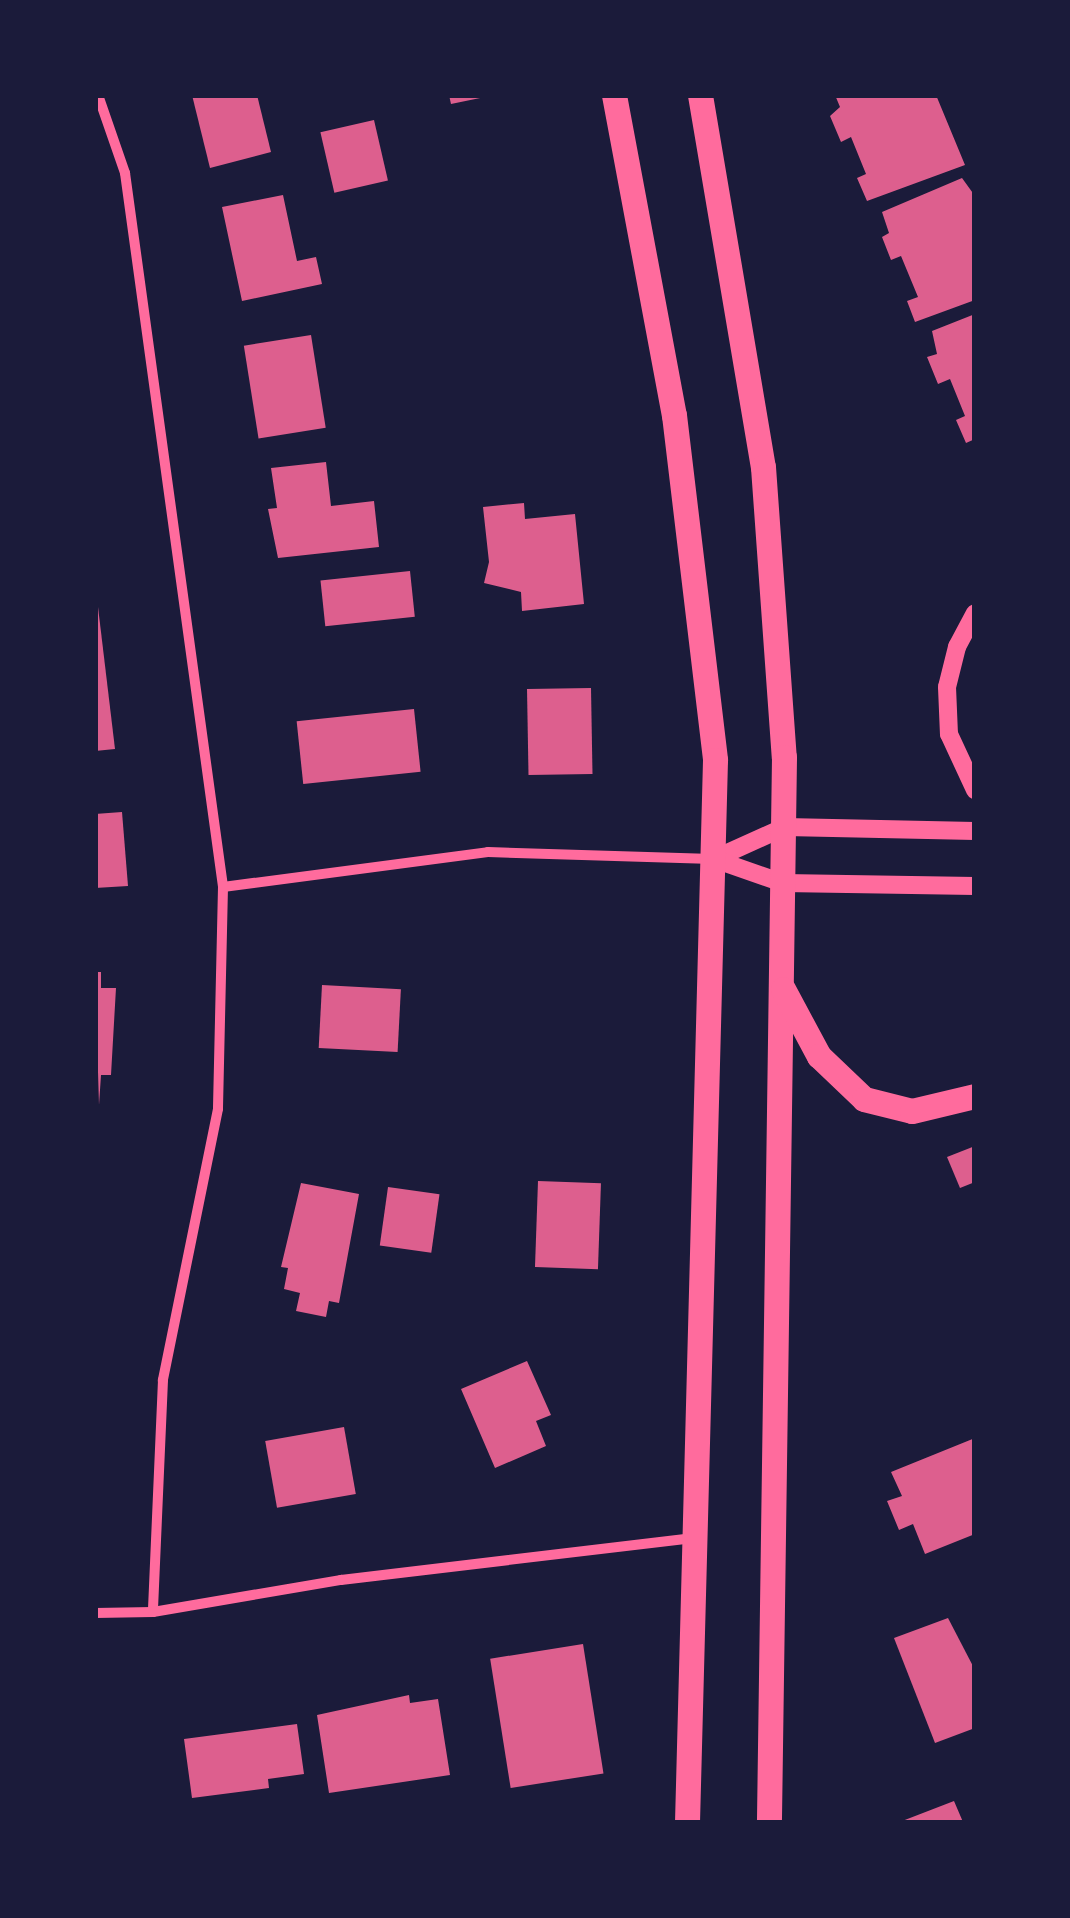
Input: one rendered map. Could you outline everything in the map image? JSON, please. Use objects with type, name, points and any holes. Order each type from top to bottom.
[{"type":"main road","points":[[614,95],[674,415],[698,588],[715,760],[687,1823]]},
{"type":"main road","points":[[700,95],[763,466],[784,827],[769,1823]]},
{"type":"main road","points":[[780,985],[819,1056],[864,1100],[912,1111],[975,1096]]},
{"type":"street","points":[[98,95],[126,174],[224,887],[218,1109],[162,1380],[153,1612]]},
{"type":"street","points":[[975,613],[956,647],[947,687],[948,734],[975,790]]},
{"type":"street","points":[[714,859],[784,827],[975,830]]},
{"type":"street","points":[[224,887],[488,852],[714,859],[783,883],[975,886]]},
{"type":"street","points":[[95,1613],[153,1612],[341,1580],[694,1538]]},
{"type":"building","points":[[192,95],[257,95],[271,152],[210,168]]},
{"type":"building","points":[[449,95],[485,95],[485,97],[451,104]]},
{"type":"building","points":[[835,95],[936,95],[965,165],[867,201],[857,178],[866,174],[851,137],[841,142],[830,116],[840,107]]},
{"type":"building","points":[[374,120],[388,180],[334,193],[320,132]]},
{"type":"building","points":[[962,178],[975,196],[975,300],[915,322],[907,301],[918,297],[901,256],[891,260],[882,237],[889,233],[882,212]]},
{"type":"building","points":[[283,195],[297,261],[316,257],[322,284],[242,301],[222,207]]},
{"type":"building","points":[[975,314],[975,439],[966,443],[956,420],[965,416],[950,379],[938,384],[927,357],[937,354],[932,331]]},
{"type":"building","points":[[311,335],[326,428],[259,438],[244,346]]},
{"type":"building","points":[[326,462],[331,506],[374,501],[379,547],[278,558],[268,509],[277,508],[271,468]]},
{"type":"building","points":[[524,503],[525,519],[575,514],[584,604],[522,611],[521,592],[484,583],[489,562],[483,507]]},
{"type":"building","points":[[410,571],[415,617],[325,626],[320,580]]},
{"type":"building","points":[[98,607],[115,749],[95,751],[95,608]]},
{"type":"building","points":[[591,688],[593,774],[529,775],[527,689]]},
{"type":"building","points":[[414,709],[421,772],[303,784],[297,721]]},
{"type":"building","points":[[122,812],[128,886],[95,888],[95,814]]},
{"type":"building","points":[[95,972],[101,972],[101,988],[116,988],[111,1075],[101,1075],[99,1105]]},
{"type":"building","points":[[322,985],[401,989],[398,1052],[319,1048]]},
{"type":"building","points":[[975,1146],[975,1182],[960,1188],[947,1157]]},
{"type":"building","points":[[538,1181],[601,1183],[598,1269],[535,1267]]},
{"type":"building","points":[[301,1183],[359,1194],[339,1303],[329,1301],[326,1317],[296,1311],[300,1293],[284,1289],[288,1268],[281,1267]]},
{"type":"building","points":[[388,1187],[439,1194],[431,1253],[380,1245]]},
{"type":"building","points":[[527,1361],[551,1415],[536,1421],[546,1446],[495,1468],[461,1389]]},
{"type":"building","points":[[344,1427],[356,1494],[277,1508],[265,1441]]},
{"type":"building","points":[[975,1438],[975,1534],[925,1554],[913,1524],[899,1530],[887,1501],[902,1496],[891,1472]]},
{"type":"building","points":[[948,1618],[975,1670],[975,1728],[935,1743],[894,1638]]},
{"type":"building","points":[[583,1644],[603,1773],[511,1788],[490,1659]]},
{"type":"building","points":[[409,1695],[410,1703],[438,1699],[450,1775],[329,1793],[317,1715]]},
{"type":"building","points":[[297,1724],[304,1774],[268,1779],[269,1788],[192,1798],[184,1739]]},
{"type":"building","points":[[954,1801],[963,1822],[975,1823],[897,1823]]}]
